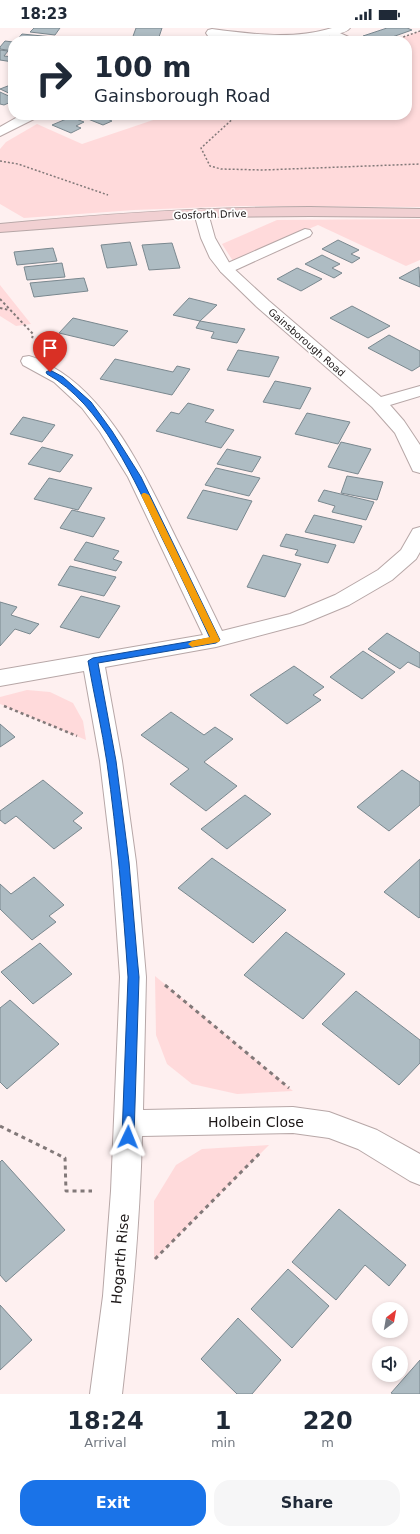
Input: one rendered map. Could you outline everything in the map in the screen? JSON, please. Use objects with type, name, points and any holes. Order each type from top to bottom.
[{"type":"street","points":[[308,36],[336,29]]},
{"type":"street","points":[[210,34],[229,36]]},
{"type":"street","points":[[0,132],[22,120]]},
{"type":"street","name":"Gosforth Drive","points":[[0,228],[200,213],[359,212],[420,214]]},
{"type":"street","name":"Gainsborough Road","points":[[200,213],[208,238],[218,258],[226,269],[269,309],[378,403],[395,420],[408,438],[420,467]]},
{"type":"street","points":[[29,361],[60,378],[88,404],[108,431],[137,477],[216,640]]},
{"type":"street","points":[[378,403],[420,391]]},
{"type":"street","points":[[0,678],[216,640],[296,619],[342,600],[385,575],[409,554],[420,534]]},
{"type":"street","name":"Hogarth Rise","points":[[93,661],[109,750],[124,862],[134,977],[126,1191],[118,1296],[106,1394]]},
{"type":"street","name":"Holbein Close","points":[[128,1124],[293,1120],[329,1125],[367,1139],[420,1171]]},
{"type":"lane","points":[[336,29],[344,36]]},
{"type":"lane","points":[[226,269],[305,233]]},
{"type":"path","points":[[406,36],[420,31]]},
{"type":"path","points":[[232,120],[201,148],[210,166],[221,169],[262,170],[420,164]]},
{"type":"path","points":[[0,161],[18,164],[110,196]]},
{"type":"path","points":[[0,299],[33,334],[29,361]]},
{"type":"path","points":[[0,308],[9,310]]},
{"type":"path","points":[[0,704],[109,750]]},
{"type":"path","points":[[118,1296],[293,1120],[293,1091],[132,956]]},
{"type":"path","points":[[0,1126],[65,1158],[66,1191],[126,1191]]},
{"type":"shaded area","points":[[420,31],[420,207],[239,206],[134,210],[24,218],[0,204],[0,149],[6,142],[37,124],[82,144],[153,120],[412,120],[412,36],[406,36]]},
{"type":"shaded area","points":[[420,219],[420,260],[406,266],[318,225],[233,261],[222,244],[277,220]]},
{"type":"shaded area","points":[[0,285],[31,324],[16,326],[0,316]]},
{"type":"shaded area","points":[[27,690],[50,692],[73,703],[83,721],[86,740],[0,704],[0,697]]},
{"type":"shaded area","points":[[155,976],[293,1091],[237,1094],[192,1084],[167,1064],[156,1035]]},
{"type":"shaded area","points":[[269,1145],[154,1260],[154,1201],[176,1165],[202,1149]]},
{"type":"building","points":[[34,28],[60,28],[55,35],[30,32]]},
{"type":"building","points":[[136,28],[162,28],[159,36],[133,36]]},
{"type":"building","points":[[387,28],[407,28],[412,30],[395,36],[363,36]]},
{"type":"building","points":[[22,34],[43,36],[20,36]]},
{"type":"building","points":[[5,41],[8,41],[8,50],[0,49]]},
{"type":"building","points":[[0,50],[8,51],[4,56],[8,56],[8,61],[0,60]]},
{"type":"building","points":[[8,86],[8,93],[0,89]]},
{"type":"building","points":[[0,92],[8,96],[8,103],[4,105],[0,104]]},
{"type":"building","points":[[64,120],[79,120],[84,122],[76,126],[81,128],[71,133],[52,125]]},
{"type":"building","points":[[90,120],[112,121],[103,125]]},
{"type":"building","points":[[338,240],[359,250],[351,254],[360,258],[352,263],[322,249]]},
{"type":"building","points":[[130,242],[137,265],[107,268],[101,245]]},
{"type":"building","points":[[172,243],[180,268],[149,270],[142,245]]},
{"type":"building","points":[[53,248],[57,261],[17,265],[14,252]]},
{"type":"building","points":[[322,255],[340,264],[332,268],[342,273],[334,278],[305,264]]},
{"type":"building","points":[[62,263],[65,277],[27,280],[24,267]]},
{"type":"building","points":[[419,267],[420,287],[399,278]]},
{"type":"building","points":[[297,268],[322,279],[301,291],[277,279]]},
{"type":"building","points":[[84,278],[88,291],[34,297],[30,283]]},
{"type":"building","points":[[189,298],[217,305],[200,321],[173,315]]},
{"type":"building","points":[[352,306],[390,326],[368,338],[330,318]]},
{"type":"building","points":[[73,318],[128,331],[114,346],[59,333]]},
{"type":"building","points":[[200,321],[245,329],[237,343],[211,338],[214,332],[196,328]]},
{"type":"building","points":[[389,335],[420,351],[420,366],[412,371],[368,348]]},
{"type":"building","points":[[238,350],[279,357],[269,377],[227,370]]},
{"type":"building","points":[[115,359],[173,372],[177,366],[190,369],[172,395],[100,379]]},
{"type":"building","points":[[275,381],[311,388],[300,409],[263,402]]},
{"type":"building","points":[[188,403],[214,410],[205,422],[234,430],[221,448],[156,431],[171,412],[179,414]]},
{"type":"building","points":[[307,413],[350,422],[338,444],[295,434]]},
{"type":"building","points":[[23,417],[55,425],[42,442],[10,434]]},
{"type":"building","points":[[341,442],[371,449],[358,474],[328,467]]},
{"type":"building","points":[[42,447],[73,455],[60,472],[28,464]]},
{"type":"building","points":[[227,449],[261,457],[252,472],[217,464]]},
{"type":"building","points":[[216,468],[260,478],[249,496],[205,485]]},
{"type":"building","points":[[347,476],[383,482],[377,500],[341,493]]},
{"type":"building","points":[[49,478],[92,488],[78,510],[34,499]]},
{"type":"building","points":[[203,490],[252,501],[237,530],[187,518]]},
{"type":"building","points":[[324,490],[374,502],[366,520],[332,512],[335,506],[318,501]]},
{"type":"building","points":[[72,510],[105,518],[93,537],[60,528]]},
{"type":"building","points":[[314,515],[362,526],[354,543],[305,532]]},
{"type":"building","points":[[286,534],[336,545],[328,563],[295,555],[298,550],[280,546]]},
{"type":"building","points":[[86,542],[119,551],[113,559],[122,562],[116,571],[74,560]]},
{"type":"building","points":[[263,555],[301,564],[285,597],[247,587]]},
{"type":"building","points":[[70,566],[116,577],[104,596],[58,585]]},
{"type":"building","points":[[81,596],[120,606],[99,638],[60,627]]},
{"type":"building","points":[[0,602],[17,607],[11,615],[39,624],[30,634],[15,629],[0,646]]},
{"type":"building","points":[[387,633],[420,653],[420,668],[408,662],[400,669],[368,649]]},
{"type":"building","points":[[363,651],[395,672],[362,699],[330,677]]},
{"type":"building","points":[[294,666],[324,687],[313,695],[321,700],[287,724],[250,695]]},
{"type":"building","points":[[171,712],[204,735],[215,727],[233,739],[204,762],[237,786],[206,811],[170,784],[189,769],[141,735]]},
{"type":"building","points":[[0,724],[15,737],[0,747]]},
{"type":"building","points":[[402,770],[420,782],[420,805],[389,831],[357,807]]},
{"type":"building","points":[[43,780],[83,813],[73,821],[82,828],[54,849],[16,816],[5,824],[0,820],[0,811]]},
{"type":"building","points":[[245,795],[271,814],[227,849],[201,829]]},
{"type":"building","points":[[212,858],[286,910],[253,943],[178,888]]},
{"type":"building","points":[[420,859],[420,917],[419,918],[384,892]]},
{"type":"building","points":[[34,877],[64,905],[49,916],[56,922],[32,940],[0,909],[0,884],[11,894]]},
{"type":"building","points":[[286,932],[345,974],[303,1019],[244,975]]},
{"type":"building","points":[[40,943],[72,974],[33,1004],[1,972]]},
{"type":"building","points":[[356,991],[420,1040],[420,1063],[399,1085],[322,1024]]},
{"type":"building","points":[[10,1000],[59,1044],[7,1089],[0,1082],[0,1008]]},
{"type":"building","points":[[2,1160],[65,1230],[6,1282],[0,1275],[0,1162]]},
{"type":"building","points":[[339,1209],[406,1265],[389,1286],[365,1265],[336,1300],[292,1262]]},
{"type":"building","points":[[288,1269],[329,1306],[292,1348],[251,1309]]},
{"type":"building","points":[[0,1305],[32,1340],[0,1370]]},
{"type":"building","points":[[238,1318],[281,1360],[252,1394],[237,1394],[201,1359]]},
{"type":"building","points":[[420,1360],[420,1394],[391,1393],[401,1382],[408,1382],[408,1374]]},
{"type":"slow traffic","points":[[145,495],[216,640],[192,644]]},
{"type":"route","points":[[50,372],[60,378],[88,404],[108,431],[137,477],[216,640],[93,661],[111,761],[124,862],[134,977],[128,1137]]}]
